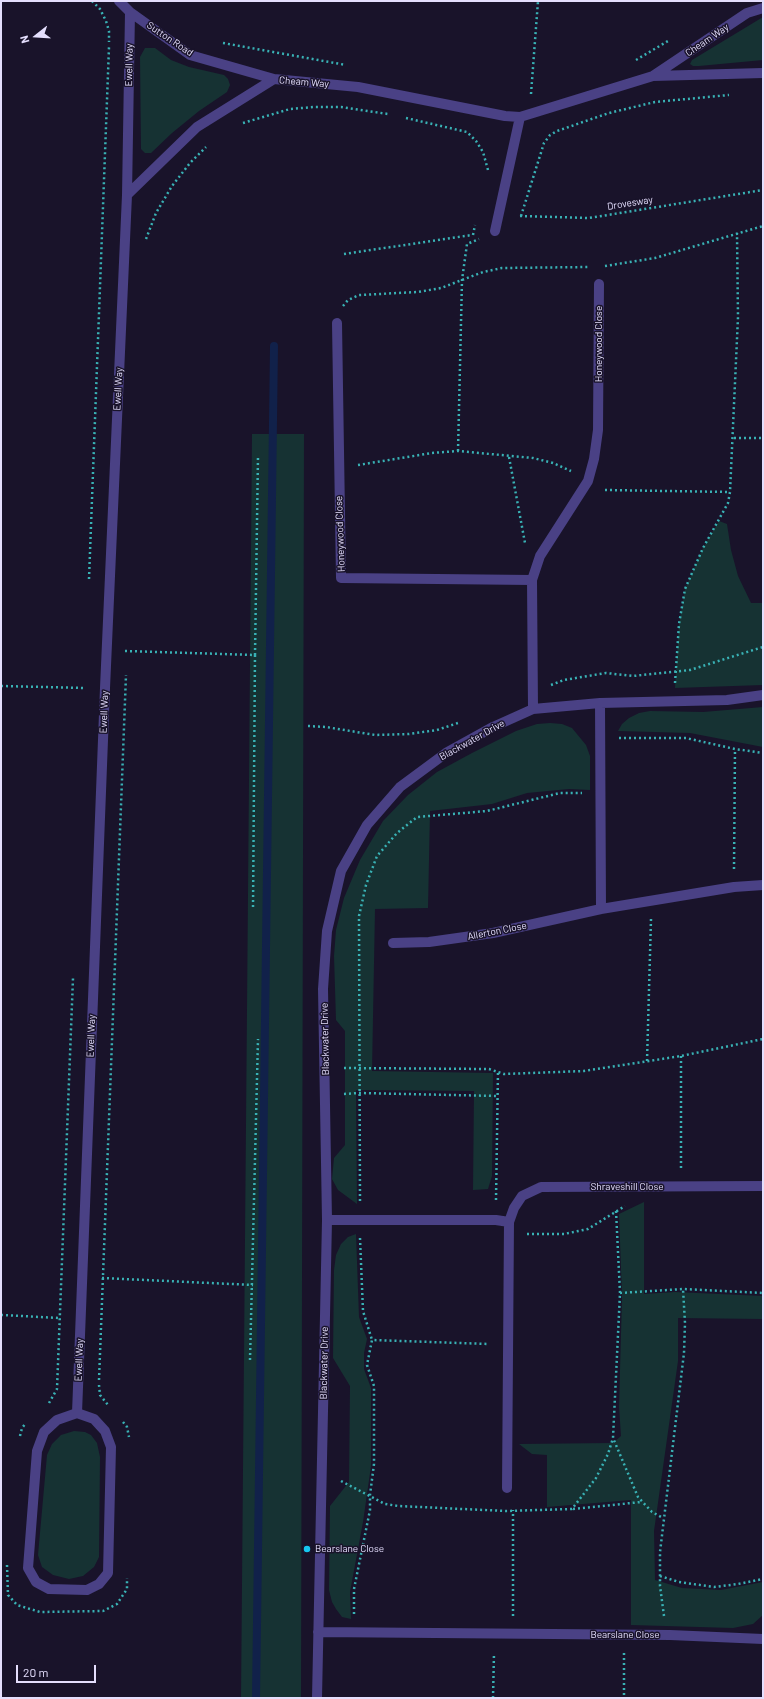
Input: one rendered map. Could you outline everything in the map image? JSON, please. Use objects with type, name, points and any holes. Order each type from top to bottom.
[{"type":"street","name":"Sutton Road","points":[[119,1],[130,12],[190,55],[274,79]]},
{"type":"street","name":"Cheam Way","points":[[653,76],[747,13],[763,8]]},
{"type":"street","name":"Ewell Way","points":[[77,1413],[105,688],[127,194],[130,12]]},
{"type":"street","name":"Cheam Way","points":[[127,194],[197,127],[274,79],[358,86],[505,116],[520,117],[653,76],[763,73]]},
{"type":"street","points":[[495,231],[520,117]]},
{"type":"street","name":"Honeywood Close","points":[[533,709],[532,580],[540,556],[585,485],[594,459],[598,430],[599,284]]},
{"type":"street","name":"Honeywood Close","points":[[337,323],[338,466],[341,578],[532,580]]},
{"type":"street","name":"Blackwater Drive","points":[[317,1698],[327,1220],[323,989],[327,931],[341,871],[367,825],[400,787],[446,753],[493,727],[533,709],[600,703],[727,700],[763,695]]},
{"type":"street","points":[[600,703],[601,909]]},
{"type":"street","name":"Allerton Close","points":[[392,943],[429,942],[493,933],[601,909],[651,902],[734,887],[763,885]]},
{"type":"street","name":"Shraveshill Close","points":[[507,1488],[509,1222],[514,1208],[522,1196],[541,1187],[763,1186]]},
{"type":"street","points":[[327,1220],[496,1220],[509,1222]]},
{"type":"street","points":[[77,1413],[94,1419],[105,1431],[111,1447],[108,1573],[100,1584],[87,1590],[49,1589],[36,1582],[28,1568],[37,1451],[44,1432],[57,1420],[77,1413]]},
{"type":"street","name":"Bearslane Close","points":[[318,1632],[670,1635],[763,1639]]},
{"type":"path","points":[[89,585],[109,44],[109,30],[106,21],[100,9],[92,1]]},
{"type":"path","points":[[531,95],[538,1]]},
{"type":"path","points":[[632,61],[638,59],[671,39]]},
{"type":"path","points":[[219,42],[354,66]]},
{"type":"path","points":[[523,96],[537,94]]},
{"type":"path","points":[[521,216],[544,143],[550,135],[557,131],[609,114],[655,102],[736,94]]},
{"type":"path","points":[[242,124],[290,109],[314,107],[341,107],[392,115]]},
{"type":"path","points":[[400,116],[467,132],[476,140],[483,152],[488,175]]},
{"type":"path","points":[[145,242],[156,213],[172,186],[190,163],[210,144]]},
{"type":"path","name":"Drovesway","points":[[498,216],[589,218],[763,190]]},
{"type":"path","points":[[473,235],[476,220]]},
{"type":"path","points":[[599,267],[627,264],[655,258],[763,226]]},
{"type":"path","points":[[344,254],[495,231]]},
{"type":"path","points":[[458,451],[462,280],[467,244],[495,231]]},
{"type":"path","points":[[676,701],[679,624],[685,590],[703,548],[728,503],[730,492],[734,438],[738,316],[737,233]]},
{"type":"path","points":[[337,323],[341,308],[348,300],[359,295],[418,292],[441,288],[483,272],[502,268],[593,267]]},
{"type":"path","points":[[734,438],[763,438]]},
{"type":"path","points":[[338,466],[365,465],[432,453],[458,451],[509,457],[533,458],[553,463],[568,469],[585,485],[730,492]]},
{"type":"path","points":[[253,908],[258,456]]},
{"type":"path","points":[[509,457],[526,549]]},
{"type":"path","points":[[127,659],[128,643]]},
{"type":"path","points":[[107,650],[255,655]]},
{"type":"path","points":[[112,1408],[100,1395],[99,1387],[127,667]]},
{"type":"path","points":[[85,680],[85,696]]},
{"type":"path","points":[[1,686],[105,688]]},
{"type":"path","points":[[600,738],[686,738],[735,749],[763,753]]},
{"type":"path","points":[[734,887],[735,749]]},
{"type":"path","points":[[359,1068],[359,916],[366,885],[377,856],[398,833],[417,817],[487,811],[560,793],[600,794]]},
{"type":"path","points":[[647,1061],[651,902]]},
{"type":"path","points":[[44,1408],[57,1389],[73,975]]},
{"type":"path","points":[[250,1360],[258,1039]]},
{"type":"path","points":[[325,1068],[489,1069],[504,1074],[584,1071],[682,1056],[763,1039]]},
{"type":"path","points":[[680,1187],[682,1056]]},
{"type":"path","points":[[496,1220],[498,1071]]},
{"type":"path","points":[[326,1097],[359,1093],[498,1096]]},
{"type":"path","points":[[509,1234],[564,1234],[588,1229],[616,1211],[620,1293],[613,1438],[608,1454],[596,1478],[572,1509]]},
{"type":"path","points":[[82,1277],[252,1285]]},
{"type":"path","points":[[620,1293],[683,1289],[763,1293]]},
{"type":"path","points":[[670,1635],[666,1629],[660,1576],[663,1518],[684,1353],[685,1322],[683,1289]]},
{"type":"path","points":[[1,1315],[80,1319]]},
{"type":"path","points":[[354,1633],[354,1589],[370,1510],[370,1495],[374,1464],[374,1386],[367,1365],[372,1340],[508,1344]]},
{"type":"path","points":[[20,1440],[22,1428],[30,1418]]},
{"type":"path","points":[[120,1418],[127,1427],[129,1443]]},
{"type":"path","points":[[613,1438],[638,1497],[652,1512],[663,1518]]},
{"type":"path","points":[[322,1473],[370,1495],[385,1504],[398,1506],[513,1510],[572,1509],[642,1502]]},
{"type":"path","points":[[513,1510],[513,1634]]},
{"type":"path","points":[[8,1561],[6,1577],[8,1595],[17,1605],[40,1612],[103,1611],[117,1604],[127,1589],[127,1574]]},
{"type":"path","points":[[660,1576],[679,1582],[714,1587],[738,1584],[763,1578]]},
{"type":"path","points":[[493,1698],[494,1634]]},
{"type":"path","points":[[624,1635],[624,1698]]},
{"type":"green space","points":[[763,17],[763,60],[699,66],[693,66],[690,64],[692,60]]},
{"type":"green space","points":[[145,48],[155,48],[171,60],[189,67],[224,75],[228,79],[230,85],[227,92],[199,111],[172,133],[151,153],[145,153],[141,149],[140,57]]},
{"type":"green space","points":[[252,434],[304,434],[301,1698],[241,1698]]},
{"type":"green space","points":[[719,521],[727,524],[731,550],[738,576],[751,603],[763,603],[763,685],[675,688],[679,624],[685,589],[703,548]]},
{"type":"green space","points":[[763,707],[763,747],[690,733],[618,731],[622,724],[629,718],[639,713],[650,711],[703,712]]},
{"type":"green space","points":[[537,724],[562,724],[572,728],[586,745],[590,756],[590,790],[569,789],[527,793],[492,804],[430,811],[428,908],[375,909],[372,1071],[493,1073],[492,1176],[488,1189],[473,1190],[474,1091],[356,1090],[357,1204],[338,1190],[332,1179],[334,1158],[345,1145],[345,1031],[336,1020],[334,956],[336,930],[344,898],[360,860],[383,821],[408,795],[437,772],[472,753],[516,731]]},
{"type":"green space","points":[[644,1202],[644,1294],[675,1292],[763,1296],[763,1319],[678,1318],[678,1361],[654,1531],[655,1580],[682,1588],[721,1590],[763,1582],[763,1615],[753,1624],[733,1628],[631,1625],[631,1500],[547,1507],[547,1455],[532,1454],[519,1444],[613,1443],[621,1436],[619,1407],[622,1297],[619,1214]]},
{"type":"green space","points":[[356,1234],[359,1317],[367,1339],[364,1353],[364,1369],[371,1388],[371,1466],[363,1522],[350,1592],[351,1619],[342,1617],[332,1602],[329,1590],[330,1506],[349,1482],[350,1386],[333,1358],[334,1270],[336,1255],[341,1244],[348,1237]]},
{"type":"green space","points":[[74,1431],[85,1432],[91,1435],[97,1443],[100,1457],[99,1557],[94,1567],[83,1576],[69,1579],[53,1575],[42,1567],[38,1555],[47,1455],[52,1444],[61,1435]]},
{"type":"waterway","points":[[256,1698],[274,346]]},
{"type":"place","name":"Bearslane Close","points":[[307,1549]]}]
